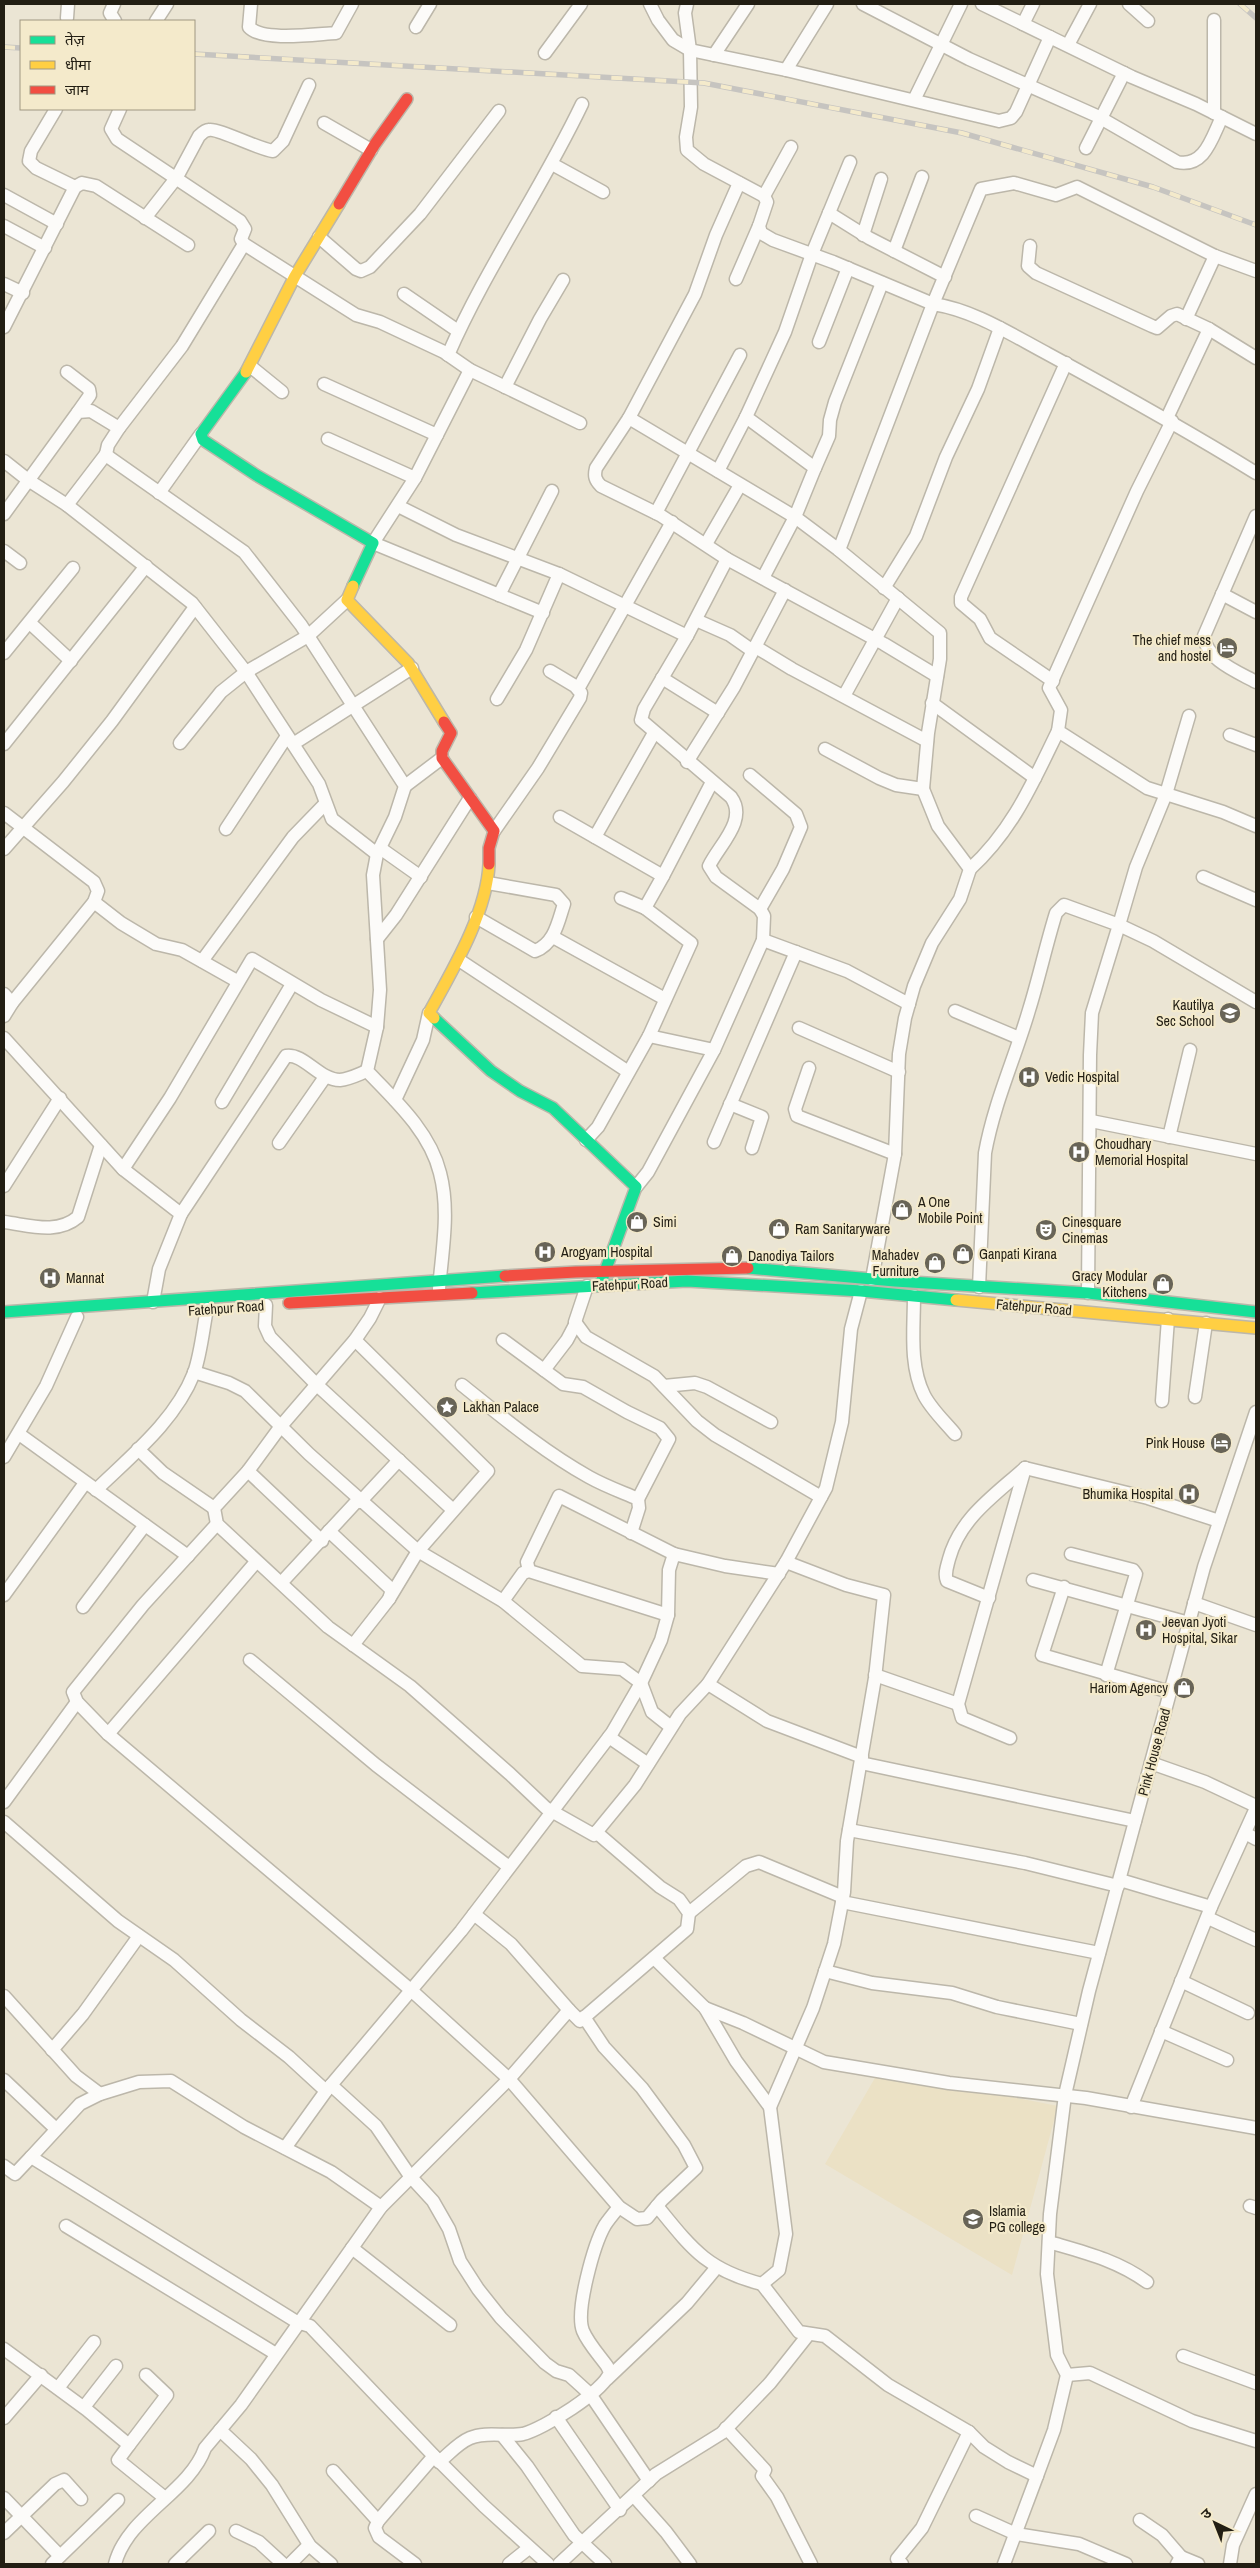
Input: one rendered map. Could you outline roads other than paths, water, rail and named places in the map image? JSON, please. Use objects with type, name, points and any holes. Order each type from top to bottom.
[{"type":"street","points":[[67,18],[68,4]]},
{"type":"street","points":[[114,4],[110,13],[114,20]]},
{"type":"street","points":[[157,20],[167,4]]},
{"type":"street","points":[[251,4],[249,27],[253,31],[278,36],[336,32],[352,4]]},
{"type":"street","points":[[416,27],[430,4]]},
{"type":"street","points":[[545,53],[581,4]]},
{"type":"street","points":[[650,4],[658,20],[673,40],[690,50],[786,70],[1006,121],[1016,112],[1050,37]]},
{"type":"street","points":[[687,4],[685,13],[690,50],[692,107],[686,137],[687,150],[704,164],[764,196],[767,202],[759,226],[736,279]]},
{"type":"street","points":[[714,55],[748,4]]},
{"type":"street","points":[[786,70],[827,4]]},
{"type":"street","points":[[863,4],[969,59],[1100,117],[1178,162],[1188,164],[1196,162],[1202,156],[1218,115],[1214,20]]},
{"type":"street","points":[[914,100],[961,4]]},
{"type":"street","points":[[982,4],[1124,74],[1218,115],[1256,134]]},
{"type":"street","points":[[1023,24],[1033,4]]},
{"type":"street","points":[[1068,45],[1090,4]]},
{"type":"street","points":[[1129,4],[1148,21]]},
{"type":"street","points":[[1086,148],[1100,117],[1124,74]]},
{"type":"street","points":[[145,218],[177,177],[199,136],[208,130],[216,130],[273,152],[283,141],[309,85]]},
{"type":"street","points":[[159,493],[250,366],[295,276],[371,150],[407,99]]},
{"type":"street","points":[[448,355],[458,331],[522,212],[552,164],[582,104]]},
{"type":"street","points":[[55,110],[31,151],[29,161],[36,168],[75,187]]},
{"type":"street","points":[[120,110],[111,129],[117,140],[177,177],[240,221],[245,229],[241,239],[244,244],[356,315],[380,322],[448,355],[470,370],[580,424]]},
{"type":"street","points":[[319,237],[356,269],[361,271],[370,267],[420,214],[499,112]]},
{"type":"street","points":[[324,124],[371,150]]},
{"type":"street","points":[[764,196],[791,147]]},
{"type":"street","points":[[718,471],[746,417],[785,332],[812,254],[850,162]]},
{"type":"street","points":[[552,164],[602,192]]},
{"type":"street","points":[[894,251],[922,177]]},
{"type":"street","points":[[863,235],[881,180]]},
{"type":"street","points":[[4,327],[75,187],[82,183],[96,186],[188,245]]},
{"type":"street","points":[[739,183],[716,235],[695,294],[629,418],[596,468],[594,474],[596,481],[601,486],[672,522],[727,559],[875,639],[936,676]]},
{"type":"street","points":[[839,550],[933,304],[982,189],[1014,183],[1056,195],[1077,187],[1214,256],[1256,271]]},
{"type":"street","points":[[4,195],[57,224]]},
{"type":"street","points":[[829,213],[863,235],[945,276]]},
{"type":"street","points":[[4,226],[45,248]]},
{"type":"street","points":[[759,226],[766,237],[848,268],[933,304],[948,306],[1000,328],[1169,420],[1256,473]]},
{"type":"street","points":[[67,505],[106,454],[108,444],[119,428],[182,346],[244,244]]},
{"type":"street","points":[[1030,246],[1028,266],[1036,274],[1157,328],[1171,316],[1177,314],[1209,330],[1256,358]]},
{"type":"street","points":[[1186,319],[1214,256]]},
{"type":"street","points":[[819,342],[848,268]]},
{"type":"street","points":[[505,387],[540,319],[563,280]]},
{"type":"street","points":[[763,578],[795,517],[829,436],[830,420],[835,402],[882,282]]},
{"type":"street","points":[[4,284],[22,293]]},
{"type":"street","points":[[404,294],[458,331]]},
{"type":"street","points":[[884,588],[916,536],[946,457],[978,388],[1000,328]]},
{"type":"street","points":[[872,1279],[895,1154],[899,1054],[914,986],[932,943],[960,898],[970,869],[988,852],[1018,813],[1058,731],[1062,716],[1061,710],[1049,688],[1209,330]]},
{"type":"street","points":[[656,513],[740,355]]},
{"type":"street","points":[[1053,681],[990,638],[980,619],[961,603],[961,597],[1066,363]]},
{"type":"street","points":[[250,366],[282,392]]},
{"type":"street","points":[[180,743],[210,703],[246,672],[308,636],[347,600],[373,543],[415,478],[470,370]]},
{"type":"street","points":[[4,514],[90,395],[89,389],[67,372]]},
{"type":"street","points":[[324,384],[437,434]]},
{"type":"street","points":[[78,412],[91,411],[119,428]]},
{"type":"street","points":[[746,417],[815,468]]},
{"type":"street","points":[[629,418],[795,517],[839,550],[940,633],[923,789],[938,826],[970,869]]},
{"type":"street","points":[[201,434],[203,440],[210,446],[248,471],[373,543],[543,613]]},
{"type":"street","points":[[328,439],[415,478]]},
{"type":"street","points":[[106,454],[244,552],[308,636],[405,786]]},
{"type":"street","points":[[4,461],[28,480],[67,505],[146,566],[195,607],[246,672],[319,784],[332,819],[378,851],[421,877]]},
{"type":"street","points":[[706,544],[740,484]]},
{"type":"street","points":[[499,595],[552,491]]},
{"type":"street","points":[[398,506],[456,535],[559,574],[687,636]]},
{"type":"street","points":[[1256,516],[1204,636],[1205,644],[1219,660],[1256,682]]},
{"type":"street","points":[[395,1100],[422,1040],[429,1013],[459,960],[476,917],[488,883],[489,848],[494,831],[538,768],[580,698],[578,689],[672,522]]},
{"type":"street","points":[[4,551],[20,563]]},
{"type":"street","points":[[600,1286],[636,1187],[648,1172],[714,1050],[763,940],[764,916],[760,909],[716,877],[709,866],[727,837],[738,810],[732,798],[687,762],[640,720],[641,715],[696,620],[727,559]]},
{"type":"street","points":[[4,744],[146,566]]},
{"type":"street","points":[[4,653],[73,568]]},
{"type":"street","points":[[497,699],[526,650],[559,574]]},
{"type":"street","points":[[687,762],[718,713],[785,590]]},
{"type":"street","points":[[1222,594],[1256,612]]},
{"type":"street","points":[[844,696],[898,598]]},
{"type":"street","points":[[347,600],[412,668],[452,733],[442,751],[442,758],[494,831]]},
{"type":"street","points":[[4,849],[23,829],[112,721],[195,607]]},
{"type":"street","points":[[696,620],[730,635],[750,649],[755,648],[927,741]]},
{"type":"street","points":[[30,623],[72,661]]},
{"type":"street","points":[[226,829],[290,740],[353,705],[412,668]]},
{"type":"street","points":[[550,671],[578,689]]},
{"type":"street","points":[[662,678],[718,713]]},
{"type":"street","points":[[932,703],[1036,778]]},
{"type":"street","points":[[1088,1293],[1092,1013],[1136,867],[1166,794],[1189,716]]},
{"type":"street","points":[[1058,731],[1147,788],[1223,812],[1256,826]]},
{"type":"street","points":[[595,837],[654,733]]},
{"type":"street","points":[[1230,735],[1256,745]]},
{"type":"street","points":[[825,749],[896,785],[923,789]]},
{"type":"street","points":[[368,1071],[377,1027],[380,990],[373,875],[378,851],[395,816],[405,786],[442,758]]},
{"type":"street","points":[[750,776],[796,814],[801,827],[783,869],[760,909]]},
{"type":"street","points":[[645,908],[712,782]]},
{"type":"street","points":[[377,939],[421,877],[470,798]]},
{"type":"street","points":[[202,960],[293,837],[325,804]]},
{"type":"street","points":[[4,813],[94,882],[98,891],[94,902],[8,998],[4,1016]]},
{"type":"street","points":[[560,817],[662,876]]},
{"type":"street","points":[[1203,877],[1256,900]]},
{"type":"street","points":[[476,917],[535,951],[542,948],[553,937],[564,904],[561,898],[556,895],[488,883]]},
{"type":"street","points":[[586,1140],[598,1127],[627,1071],[649,1036],[691,943],[645,908],[621,898]]},
{"type":"street","points":[[94,902],[121,923],[156,944],[182,950],[237,981]]},
{"type":"street","points":[[979,1287],[985,1153],[991,1125],[1029,1011],[1056,913],[1060,907],[1071,905],[1119,925],[1153,942],[1256,1002]]},
{"type":"street","points":[[553,937],[665,999]]},
{"type":"street","points":[[763,940],[847,971],[909,1004]]},
{"type":"street","points":[[714,1142],[796,952]]},
{"type":"street","points":[[123,1169],[170,1098],[237,981],[252,959],[292,984],[361,1021],[377,1027]]},
{"type":"street","points":[[459,960],[627,1071]]},
{"type":"street","points":[[222,1102],[292,984]]},
{"type":"street","points":[[955,1011],[1019,1038]]},
{"type":"street","points":[[429,1013],[491,1071],[520,1091],[553,1108],[627,1176],[636,1187]]},
{"type":"street","points":[[799,1028],[899,1072]]},
{"type":"street","points":[[649,1036],[714,1050]]},
{"type":"street","points":[[4,1038],[123,1169],[181,1214]]},
{"type":"street","points":[[1169,1138],[1190,1050]]},
{"type":"street","points":[[153,1302],[159,1269],[181,1214],[286,1056],[294,1056],[325,1076],[340,1080],[368,1071]]},
{"type":"street","points":[[809,1068],[795,1109],[797,1116],[895,1154]]},
{"type":"street","points":[[368,1071],[395,1100],[425,1138],[440,1173],[444,1234],[439,1294]]},
{"type":"street","points":[[279,1143],[325,1076]]},
{"type":"street","points":[[4,1186],[60,1098]]},
{"type":"street","points":[[730,1104],[762,1117],[752,1148]]},
{"type":"street","points":[[1091,1121],[1256,1154]]},
{"type":"street","points":[[4,1222],[55,1228],[72,1223],[78,1217],[101,1146]]},
{"type":"street","points":[[4,1322],[122,1312],[153,1302],[440,1280],[604,1272],[751,1268],[979,1287],[1088,1293],[1256,1312]]},
{"type":"street","name":"Fatehpur Road","points":[[170,1312],[439,1294],[687,1281],[861,1291],[1256,1328]]},
{"type":"street","points":[[544,1370],[567,1340],[576,1323],[587,1286]]},
{"type":"street","points":[[138,1449],[163,1473],[214,1508],[217,1524],[256,1562],[282,1582],[328,1627],[410,1686],[552,1812],[594,1834],[635,1785],[671,1727],[708,1684],[779,1574],[826,1488],[842,1422],[851,1329],[861,1291]]},
{"type":"street","points":[[914,1296],[914,1360],[918,1380],[925,1397],[955,1434]]},
{"type":"street","points":[[214,1508],[248,1471],[281,1426],[355,1340],[370,1318],[380,1298]]},
{"type":"street","points":[[266,1305],[267,1333],[317,1385],[453,1510]]},
{"type":"street","points":[[96,1490],[138,1449],[178,1405],[194,1372],[207,1309]]},
{"type":"street","points":[[4,1312],[122,1312]]},
{"type":"street","points":[[4,1457],[46,1386],[76,1317]]},
{"type":"street","points":[[1162,1401],[1168,1320]]},
{"type":"street","points":[[576,1323],[586,1337],[654,1376],[697,1421],[714,1435],[821,1497]]},
{"type":"street","points":[[1194,1396],[1206,1323]]},
{"type":"street","points":[[353,1645],[389,1599],[418,1551],[488,1471],[484,1464],[355,1340]]},
{"type":"street","points":[[503,1340],[563,1384],[583,1387],[660,1428],[667,1434],[669,1439],[638,1499],[639,1508],[631,1533]]},
{"type":"street","points":[[194,1372],[229,1383],[245,1391],[359,1501],[418,1551],[504,1601],[582,1666],[622,1669],[641,1683],[652,1712],[671,1727]]},
{"type":"street","points":[[664,1386],[694,1384],[706,1387],[771,1422]]},
{"type":"street","points":[[462,1385],[509,1422],[589,1478],[638,1499]]},
{"type":"street","name":"Pink House Road","points":[[1067,2376],[1057,2354],[1047,2274],[1050,2214],[1065,2095],[1099,1953],[1194,1602],[1256,1412]]},
{"type":"street","points":[[19,1434],[188,1556]]},
{"type":"street","points":[[282,1582],[399,1460]]},
{"type":"street","points":[[1025,1468],[1148,1498],[1219,1521]]},
{"type":"street","points":[[1010,1738],[962,1718],[958,1704],[1025,1468]]},
{"type":"street","points":[[989,1598],[947,1582],[945,1576],[950,1554],[970,1517],[1025,1468]]},
{"type":"street","points":[[248,1471],[392,1590],[389,1599]]},
{"type":"street","points":[[4,1595],[85,1483]]},
{"type":"street","points":[[529,1571],[527,1562],[559,1496],[674,1554],[725,1566],[779,1574]]},
{"type":"street","points":[[217,1524],[115,1639],[73,1692],[76,1702],[108,1734],[412,1991],[509,2079],[619,2207],[637,2219],[647,2218],[696,2168],[684,2145],[642,2088],[604,2047],[584,2017]]},
{"type":"street","points":[[83,1607],[145,1525]]},
{"type":"street","points":[[285,2148],[329,2088],[412,1991],[474,1914],[609,1737],[641,1683],[661,1640],[668,1615],[670,1570],[674,1554]]},
{"type":"street","points":[[1070,1554],[1135,1572],[1106,1676]]},
{"type":"street","points":[[108,1734],[256,1562]]},
{"type":"street","points":[[770,2107],[813,2008],[825,1971],[842,1899],[849,1830],[875,1675],[884,1595],[846,1585],[786,1562]]},
{"type":"street","points":[[504,1601],[523,1573],[529,1571],[668,1615]]},
{"type":"street","points":[[1033,1580],[1189,1623]]},
{"type":"street","points":[[1064,1588],[1042,1655],[1106,1676],[1170,1692]]},
{"type":"street","points":[[1194,1602],[1256,1625]]},
{"type":"street","points":[[250,1660],[376,1765],[509,1868]]},
{"type":"street","points":[[875,1675],[958,1704]]},
{"type":"street","points":[[708,1684],[767,1721],[862,1760],[1136,1821]]},
{"type":"street","points":[[4,1802],[76,1702]]},
{"type":"street","points":[[609,1737],[648,1764]]},
{"type":"street","points":[[1131,2106],[1209,1912],[1251,1836],[1256,1807],[1205,1782],[1151,1764]]},
{"type":"street","points":[[4,1822],[118,1921],[174,1960],[241,2020],[376,2126],[410,2176],[444,2218],[460,2261],[501,2318],[552,2369],[569,2375],[590,2394],[649,2482]]},
{"type":"street","points":[[849,1830],[1025,1863],[1119,1883],[1209,1912],[1256,1940]]},
{"type":"street","points":[[474,1914],[512,1944],[580,2021],[687,1929],[689,1913],[679,1899],[660,1886],[596,1832]]},
{"type":"street","points":[[689,1913],[746,1866],[759,1862],[842,1899],[1099,1953]]},
{"type":"street","points":[[52,2050],[83,2014],[139,1936]]},
{"type":"street","points":[[654,1958],[705,2008],[736,2061],[770,2107],[786,2234],[779,2270],[762,2284]]},
{"type":"street","points":[[825,1971],[872,1983],[952,1994],[1081,2024]]},
{"type":"street","points":[[1181,1981],[1248,2013]]},
{"type":"street","points":[[4,1996],[76,2076],[100,2094]]},
{"type":"street","points":[[705,2008],[743,2022],[824,2062],[949,2083],[1065,2095],[1256,2128]]},
{"type":"street","points":[[115,2564],[117,2554],[127,2538],[202,2457],[204,2448],[241,2405],[297,2322],[352,2248],[380,2206],[466,2124],[509,2079],[569,2010]]},
{"type":"street","points":[[1161,2031],[1227,2060]]},
{"type":"street","points":[[4,2080],[56,2129]]},
{"type":"street","points":[[4,2166],[15,2174],[80,2104],[100,2094],[139,2082],[171,2080],[236,2122],[331,2172],[380,2206]]},
{"type":"street","points":[[31,2157],[297,2322],[310,2326],[437,2459],[548,2564]]},
{"type":"street","points":[[657,2206],[681,2236],[716,2268],[734,2277],[762,2284],[795,2328],[808,2335]]},
{"type":"street","points":[[607,2379],[610,2372],[608,2366],[583,2331],[581,2312],[596,2244],[605,2224],[619,2207]]},
{"type":"street","points":[[66,2226],[276,2354]]},
{"type":"street","points":[[1049,2242],[1112,2261],[1125,2267],[1147,2282]]},
{"type":"street","points":[[352,2248],[450,2325]]},
{"type":"street","points":[[415,2564],[376,2532],[378,2521],[437,2459],[471,2438],[502,2436],[532,2431],[590,2394],[687,2303],[716,2268]]},
{"type":"street","points":[[559,2564],[584,2544],[649,2482],[726,2428],[770,2383],[808,2335],[814,2333],[826,2336],[888,2384],[970,2432],[984,2447],[1037,2476]]},
{"type":"street","points":[[58,2388],[94,2342]]},
{"type":"street","points":[[4,2349],[84,2407],[129,2445]]},
{"type":"street","points":[[1183,2356],[1256,2383]]},
{"type":"street","points":[[84,2407],[116,2366]]},
{"type":"street","points":[[1004,2564],[1054,2430],[1067,2376],[1090,2373],[1192,2422],[1256,2441]]},
{"type":"street","points":[[4,2416],[42,2375]]},
{"type":"street","points":[[146,2375],[167,2394],[118,2460],[165,2498]]},
{"type":"street","points":[[556,2417],[620,2510]]},
{"type":"street","points":[[726,2428],[764,2470],[762,2476],[777,2497],[811,2564]]},
{"type":"street","points":[[220,2430],[251,2459],[272,2485],[309,2545],[331,2564]]},
{"type":"street","points":[[902,2564],[897,2559],[922,2528],[970,2432]]},
{"type":"street","points":[[502,2436],[527,2466],[574,2535],[605,2564]]},
{"type":"street","points":[[333,2471],[378,2521]]},
{"type":"street","points":[[4,2533],[56,2484],[64,2480],[81,2499]]},
{"type":"street","points":[[1230,2564],[1233,2546],[1256,2494]]},
{"type":"street","points":[[634,2496],[690,2564]]},
{"type":"street","points":[[4,2498],[56,2560],[118,2500]]},
{"type":"street","points":[[976,2516],[1016,2534],[1080,2544],[1126,2564]]},
{"type":"street","points":[[1140,2520],[1162,2535],[1179,2561],[1198,2564]]},
{"type":"street","points":[[180,2563],[209,2530]]},
{"type":"street","points":[[236,2531],[259,2542],[283,2564]]},
{"type":"street","points":[[290,2564],[309,2545]]},
{"type":"street","points":[[508,2564],[529,2548]]},
{"type":"railway","points":[[1240,4],[1256,18]]},
{"type":"railway","points":[[4,47],[20,48]]},
{"type":"railway","points":[[195,54],[704,83],[962,133],[1153,187],[1256,225]]},
{"type":"place","name":"The chief mess and hostel","points":[[1227,648]]},
{"type":"place","name":"Kautilya Sec School","points":[[1230,1013]]},
{"type":"place","name":"Vedic Hospital","points":[[1029,1077]]},
{"type":"place","name":"Choudhary Memorial Hospital","points":[[1079,1152]]},
{"type":"place","name":"A One Mobile Point","points":[[902,1210]]},
{"type":"place","name":"Simi","points":[[637,1222]]},
{"type":"place","name":"Ram Sanitaryware","points":[[779,1229]]},
{"type":"place","name":"Cinesquare Cinemas","points":[[1046,1230]]},
{"type":"place","name":"Arogyam Hospital","points":[[545,1252]]},
{"type":"place","name":"Ganpati Kirana","points":[[963,1254]]},
{"type":"place","name":"Danodiya Tailors","points":[[732,1256]]},
{"type":"place","name":"Mahadev Furniture","points":[[935,1263]]},
{"type":"place","name":"Mannat","points":[[50,1278]]},
{"type":"place","name":"Gracy Modular Kitchens","points":[[1163,1284]]},
{"type":"place","name":"Lakhan Palace","points":[[447,1407]]},
{"type":"place","name":"Pink House","points":[[1221,1443]]},
{"type":"place","name":"Bhumika Hospital","points":[[1189,1494]]},
{"type":"place","name":"Jeevan Jyoti Hospital, Sikar","points":[[1146,1630]]},
{"type":"place","name":"Hariom Agency","points":[[1184,1688]]},
{"type":"place","name":"Islamia PG college","points":[[973,2219]]}]
